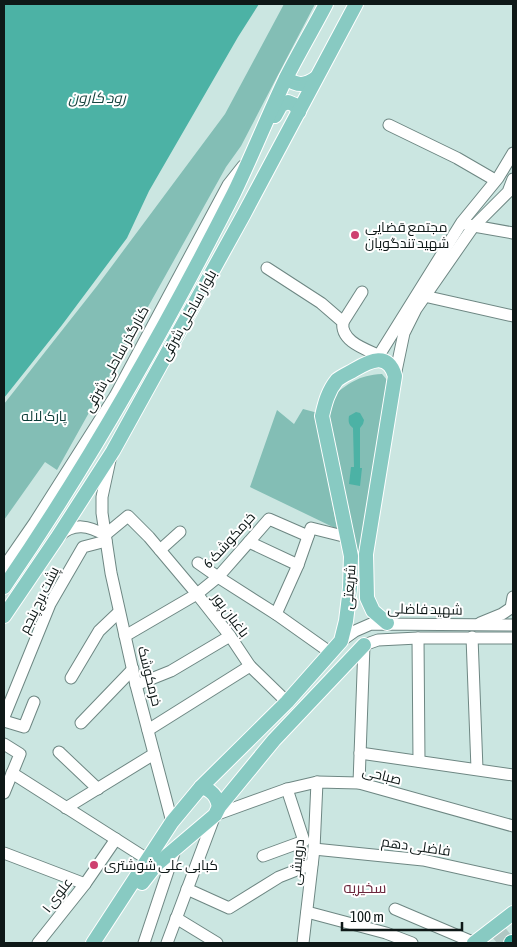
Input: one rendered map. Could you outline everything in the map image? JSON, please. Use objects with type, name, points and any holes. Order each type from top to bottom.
[{"type":"main road","name":"بلوار ساحلی شرقی","points":[[4,587],[68,479],[98,443],[195,269],[235,192],[286,78],[326,4]]},
{"type":"main road","name":"بلوار ساحلی شرقی","points":[[4,616],[113,451],[299,112],[356,4]]},
{"type":"main road","points":[[286,78],[293,83],[301,85],[310,83],[316,78]]},
{"type":"main road","points":[[250,156],[264,137],[281,104],[292,102],[299,112]]},
{"type":"main road","points":[[377,357],[389,364],[395,376]]},
{"type":"main road","name":"شریعتی","points":[[93,943],[169,826],[201,787],[287,702],[341,641],[346,621],[350,588],[351,556],[322,416],[327,396],[338,379],[377,357]]},
{"type":"main road","name":"شریعتی","points":[[387,623],[373,611],[367,598],[366,554],[395,376]]},
{"type":"main road","points":[[105,943],[150,871],[177,846],[192,836],[217,811],[274,740],[364,645]]},
{"type":"main road","points":[[201,787],[208,789],[218,800],[217,811]]},
{"type":"main road","points":[[169,826],[171,840],[177,846]]},
{"type":"main road","points":[[474,943],[513,913]]},
{"type":"street","points":[[389,125],[457,158],[496,181],[504,179],[509,187]]},
{"type":"street","points":[[362,292],[343,322],[342,328],[357,345],[377,357],[462,222],[496,181],[513,153]]},
{"type":"street","name":"شریعتی","points":[[395,376],[404,333],[424,296],[473,227],[509,187]]},
{"type":"street","points":[[462,222],[473,227],[513,233]]},
{"type":"street","points":[[267,268],[321,303],[343,322]]},
{"type":"street","points":[[424,296],[513,316]]},
{"type":"street","name":"خرمکوشک","points":[[113,451],[102,497],[106,538],[118,612],[154,754],[169,826]]},
{"type":"street","points":[[4,567],[68,479]]},
{"type":"street","name":"باغبان پور","points":[[106,538],[128,516],[160,550],[196,594],[230,636],[250,666],[287,702]]},
{"type":"street","name":"خرمکوشک 6","points":[[125,636],[196,594],[218,577],[268,519],[308,536]]},
{"type":"street","points":[[57,538],[66,530],[76,526],[88,527],[106,538]]},
{"type":"street","points":[[276,614],[298,565],[311,528],[347,537]]},
{"type":"street","points":[[160,550],[180,532]]},
{"type":"street","name":"پشت برج پنجم","points":[[4,719],[50,604],[83,547],[106,538]]},
{"type":"street","points":[[249,542],[298,565]]},
{"type":"street","points":[[198,563],[331,652]]},
{"type":"street","points":[[474,625],[502,614],[510,608],[513,597]]},
{"type":"street","points":[[71,678],[99,631],[118,612]]},
{"type":"street","name":"شهید فاضلی","points":[[341,641],[355,631],[371,624],[513,625]]},
{"type":"street","points":[[136,685],[171,671],[230,636]]},
{"type":"street","points":[[418,638],[419,761]]},
{"type":"street","name":"شهید فاضلی","points":[[364,645],[378,640],[418,638],[513,638]]},
{"type":"street","points":[[472,638],[477,769]]},
{"type":"street","points":[[359,783],[364,645]]},
{"type":"street","points":[[344,665],[353,661],[360,665],[362,671]]},
{"type":"street","points":[[148,730],[250,666]]},
{"type":"street","points":[[81,723],[133,669]]},
{"type":"street","points":[[4,719],[24,727],[34,702]]},
{"type":"street","points":[[4,744],[20,754],[4,792]]},
{"type":"street","points":[[59,752],[98,789]]},
{"type":"street","points":[[360,753],[513,775]]},
{"type":"street","points":[[66,808],[154,754]]},
{"type":"street","points":[[12,773],[147,859]]},
{"type":"street","name":"صباحی","points":[[217,811],[287,789],[317,782],[359,783],[513,826]]},
{"type":"street","name":"درویشی","points":[[303,943],[312,864],[310,844],[317,782]]},
{"type":"street","points":[[263,856],[310,844],[287,789]]},
{"type":"street","points":[[167,943],[217,811]]},
{"type":"street","name":"علوی ۱","points":[[38,943],[85,884],[116,839]]},
{"type":"street","name":"فاضلی دهم","points":[[310,844],[423,860],[513,880]]},
{"type":"street","points":[[144,943],[177,846]]},
{"type":"street","points":[[4,853],[85,884]]},
{"type":"street","points":[[187,889],[229,908],[279,877],[312,864]]},
{"type":"street","points":[[395,909],[474,943]]},
{"type":"street","points":[[307,912],[384,938],[412,943]]},
{"type":"street","points":[[176,918],[217,943]]},
{"type":"green space","name":"پارک لاله","points":[[284,4],[315,4],[241,146],[226,167],[57,470],[45,462],[4,520],[4,404],[97,286],[225,114]]},
{"type":"green space","points":[[382,374],[387,380],[362,554],[355,555],[326,418],[330,398],[360,378]]},
{"type":"green space","points":[[303,409],[318,413],[318,424],[337,529],[250,487],[277,410],[294,424]]},
{"type":"water","name":"رود کارون","points":[[4,4],[259,4],[149,191],[127,238],[4,398]]},
{"type":"water","points":[[356,412],[360,413],[364,420],[360,428],[360,468],[362,468],[360,486],[349,484],[351,467],[354,467],[353,428],[349,423],[349,416]]},
{"type":"tunnel","points":[[497,943],[513,930]]},
{"type":"place","name":"مجتمع قضایی شهید تندگویان","points":[[355,235]]},
{"type":"place","name":"کبابی علی شوشتری","points":[[94,865]]},
{"type":"district","name":"سخیریه","points":[[365,887]]}]
